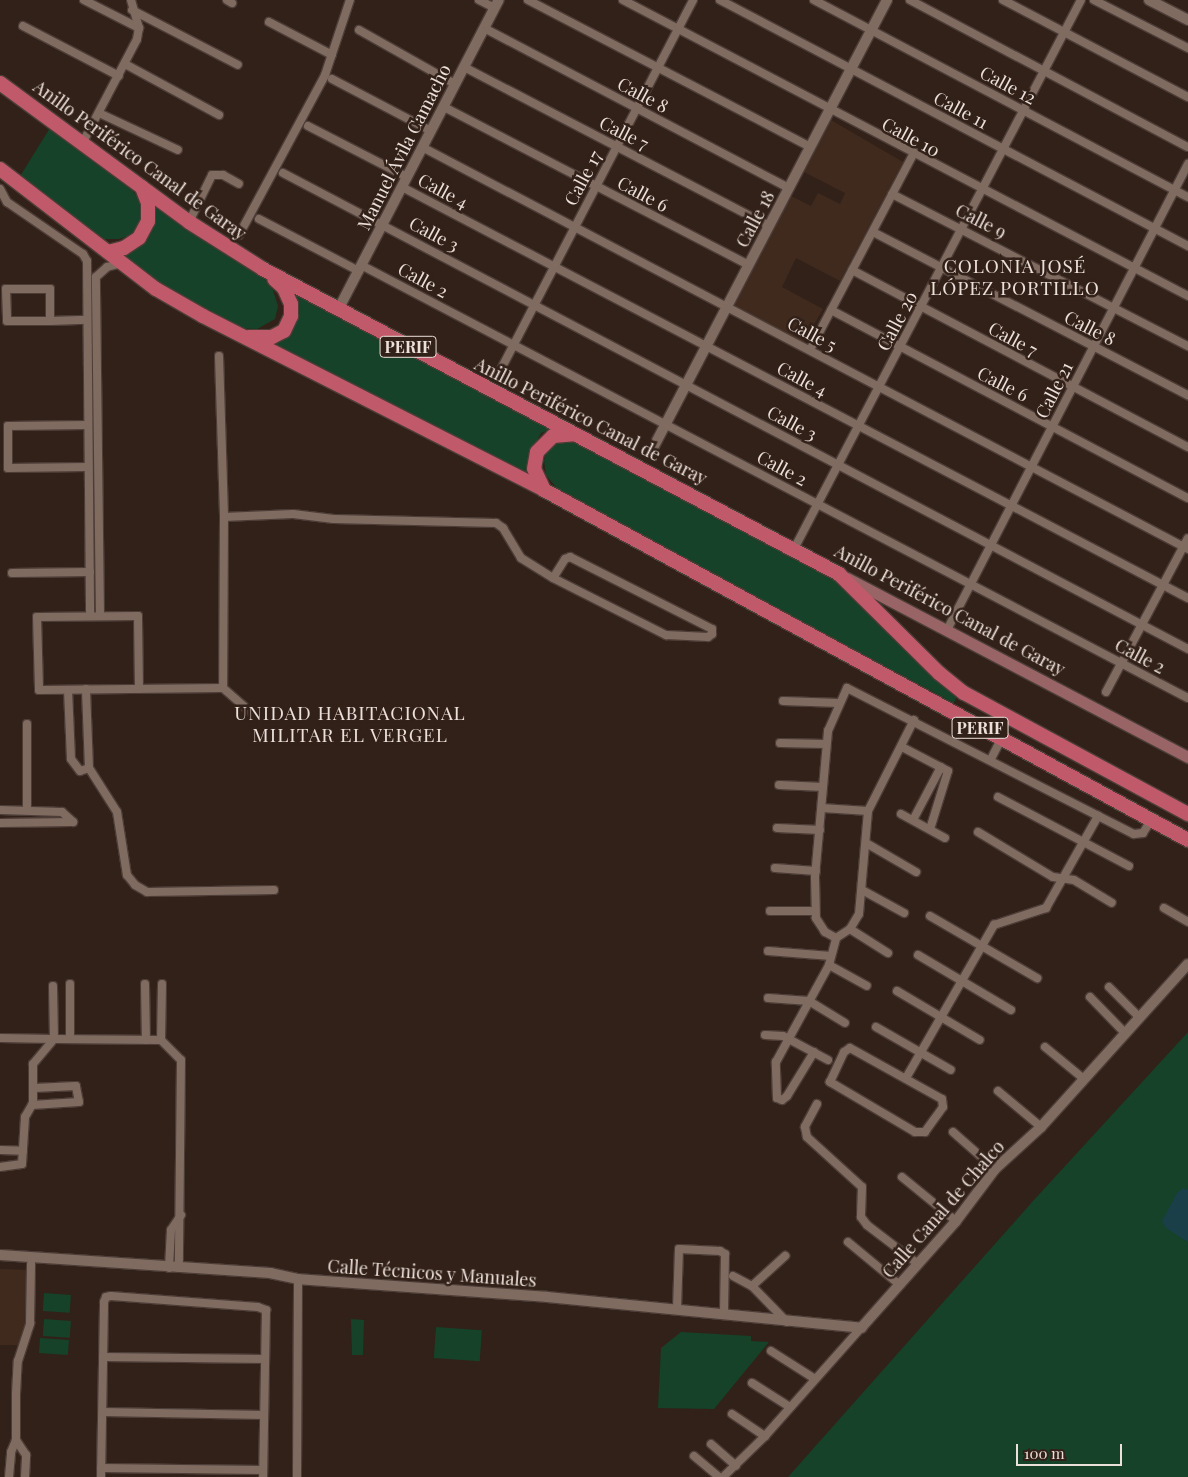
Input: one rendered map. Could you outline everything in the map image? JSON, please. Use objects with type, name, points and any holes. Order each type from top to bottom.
[{"type":"highway","name":"Anillo Periférico Canal de Garay","points":[[0,83],[83,142],[189,222],[263,269],[839,574]]},
{"type":"highway","name":"PERIF","points":[[0,170],[156,289],[236,333],[544,490],[1188,840]]},
{"type":"highway","points":[[108,252],[124,248],[139,238],[148,221],[148,203],[142,187]]},
{"type":"highway","points":[[236,333],[258,339],[272,337],[284,331],[291,316],[291,304],[284,288],[263,269]]},
{"type":"highway","points":[[544,490],[534,469],[540,447],[559,434],[582,437]]},
{"type":"highway","name":"PERIF","points":[[839,574],[939,674],[964,693],[1188,814]]},
{"type":"main road","name":"Anillo Periférico Canal de Garay","points":[[839,574],[1188,757]]},
{"type":"street","points":[[84,0],[139,28]]},
{"type":"street","points":[[83,142],[126,64],[139,28],[132,10],[131,0]]},
{"type":"street","points":[[239,235],[325,75],[350,2],[341,0]]},
{"type":"street","points":[[479,0],[497,4]]},
{"type":"street","points":[[528,0],[810,147]]},
{"type":"street","name":"Calle 10","points":[[623,0],[981,191],[1188,296]]},
{"type":"street","name":"Calle 17","points":[[500,371],[693,0]]},
{"type":"street","name":"Calle 11","points":[[720,0],[1188,246]]},
{"type":"street","name":"Calle 12","points":[[814,0],[1188,197]]},
{"type":"street","name":"Calle 18","points":[[651,452],[887,0]]},
{"type":"street","points":[[910,0],[1188,147]]},
{"type":"street","points":[[1003,0],[1188,97]]},
{"type":"street","name":"Calle 20","points":[[794,549],[1081,0]]},
{"type":"street","points":[[1094,0],[1188,48]]},
{"type":"street","points":[[1149,0],[1188,20]]},
{"type":"street","name":"Manuel Ávila Camacho","points":[[338,310],[497,4]]},
{"type":"street","points":[[132,10],[238,65]]},
{"type":"street","points":[[269,22],[332,55]]},
{"type":"street","points":[[23,26],[119,76]]},
{"type":"street","name":"Calle 8","points":[[484,28],[789,188]]},
{"type":"street","points":[[359,30],[455,84]]},
{"type":"street","points":[[126,64],[219,115]]},
{"type":"street","name":"Calle 7","points":[[464,67],[770,226]]},
{"type":"street","points":[[332,79],[431,131]]},
{"type":"street","name":"Calle 6","points":[[444,107],[749,266]]},
{"type":"street","points":[[99,112],[178,150]]},
{"type":"street","points":[[308,126],[407,177]]},
{"type":"street","name":"Calle 5","points":[[422,148],[1186,548]]},
{"type":"street","points":[[810,350],[913,155]]},
{"type":"street","name":"Calle 21","points":[[947,630],[1188,164]]},
{"type":"street","name":"Calle 3","points":[[283,173],[383,223],[1188,649]]},
{"type":"street","points":[[189,222],[212,175],[223,175],[239,184]]},
{"type":"street","name":"Calle 4","points":[[402,187],[1188,598]]},
{"type":"street","points":[[0,189],[7,202],[83,254],[87,261],[90,616]]},
{"type":"street","name":"Calle 9","points":[[892,194],[962,228],[1188,346]]},
{"type":"street","name":"Calle 2","points":[[259,219],[513,344],[1188,698]]},
{"type":"street","name":"Calle 8","points":[[872,232],[1188,396]]},
{"type":"street","points":[[100,616],[96,277],[106,267],[122,263]]},
{"type":"street","name":"Calle 7","points":[[852,270],[1188,447]]},
{"type":"street","points":[[50,321],[50,288],[6,289],[7,321],[50,321],[87,320]]},
{"type":"street","name":"Calle 6","points":[[831,310],[899,348],[1188,498]]},
{"type":"street","points":[[219,356],[224,517],[223,688]]},
{"type":"street","points":[[88,425],[8,426],[8,468],[88,467]]},
{"type":"street","points":[[224,517],[293,514],[334,519],[496,523],[504,528],[516,554],[553,578],[666,635],[708,637],[712,634],[712,629],[570,557],[564,559],[553,578]]},
{"type":"street","points":[[1106,692],[1186,548],[1188,538]]},
{"type":"street","points":[[12,572],[90,572]]},
{"type":"street","points":[[138,689],[138,616],[37,617],[39,690],[86,689],[138,689],[223,688],[252,713]]},
{"type":"street","points":[[836,938],[825,932],[815,911],[816,871],[826,744],[839,702],[847,688],[914,720],[1098,816],[1139,835],[1151,820]]},
{"type":"street","points":[[86,689],[89,768],[117,812],[127,875],[135,885],[147,892],[274,890]]},
{"type":"street","points":[[68,690],[71,759],[80,771],[89,768]]},
{"type":"street","points":[[783,701],[839,702]]},
{"type":"street","points":[[814,1052],[787,1096],[782,1100],[777,1098],[776,1062],[829,965],[836,938],[850,929],[859,914],[868,810],[902,747],[914,720]]},
{"type":"street","points":[[27,724],[27,810]]},
{"type":"street","points":[[991,759],[1001,739]]},
{"type":"street","points":[[780,743],[826,744]]},
{"type":"street","points":[[902,747],[948,771],[930,829]]},
{"type":"street","points":[[913,820],[941,767]]},
{"type":"street","points":[[779,785],[823,787]]},
{"type":"street","points":[[998,798],[1129,866]]},
{"type":"street","points":[[822,808],[868,810]]},
{"type":"street","points":[[0,810],[65,813],[73,822],[0,823]]},
{"type":"street","points":[[901,814],[945,838]]},
{"type":"street","points":[[906,1078],[982,946],[998,922],[1044,909],[1064,879],[1098,816]]},
{"type":"street","points":[[777,828],[820,830]]},
{"type":"street","points":[[978,832],[1053,877],[1074,880],[1112,903]]},
{"type":"street","points":[[866,843],[916,872]]},
{"type":"street","points":[[775,868],[816,871]]},
{"type":"street","points":[[862,890],[904,913]]},
{"type":"street","points":[[1164,908],[1188,922]]},
{"type":"street","points":[[770,911],[815,911]]},
{"type":"street","points":[[930,916],[1037,978]]},
{"type":"street","points":[[850,929],[888,953]]},
{"type":"street","points":[[768,951],[832,956]]},
{"type":"street","points":[[918,955],[1011,1010]]},
{"type":"street","name":"Calle Canal de Chalco","points":[[723,1477],[765,1436],[900,1285],[956,1221],[995,1169],[1041,1127],[1188,964]]},
{"type":"street","points":[[829,965],[867,986]]},
{"type":"street","points":[[70,984],[70,1039]]},
{"type":"street","points":[[145,984],[146,1040]]},
{"type":"street","points":[[161,1040],[162,984]]},
{"type":"street","points":[[0,1167],[19,1167],[23,1151],[25,1117],[32,1105],[34,1088],[32,1064],[54,1039],[53,986]]},
{"type":"street","points":[[1109,987],[1139,1017]]},
{"type":"street","points":[[897,990],[980,1040]]},
{"type":"street","points":[[1090,997],[1125,1033]]},
{"type":"street","points":[[768,998],[809,1001],[845,1023]]},
{"type":"street","points":[[876,1027],[920,1054],[951,1070]]},
{"type":"street","points":[[765,1035],[789,1039],[828,1060]]},
{"type":"street","points":[[0,1038],[161,1040],[181,1060],[180,1215],[174,1268]]},
{"type":"street","points":[[1045,1047],[1084,1079]]},
{"type":"street","points":[[850,1048],[906,1078],[944,1102],[921,1134],[830,1082],[850,1048]]},
{"type":"street","points":[[32,1105],[79,1102],[76,1086],[34,1088]]},
{"type":"street","points":[[998,1091],[1041,1127]]},
{"type":"street","points":[[816,1104],[805,1127],[807,1137],[862,1187],[862,1217],[867,1225],[918,1264]]},
{"type":"street","points":[[952,1132],[995,1169]]},
{"type":"street","points":[[0,1150],[23,1151]]},
{"type":"street","points":[[902,1177],[956,1221]]},
{"type":"street","points":[[848,1242],[900,1285]]},
{"type":"street","points":[[677,1309],[679,1249],[720,1251],[725,1254],[724,1314]]},
{"type":"street","name":"Calle Técnicos y Manuales","points":[[0,1255],[270,1273],[298,1279],[677,1309],[787,1322],[861,1328]]},
{"type":"street","points":[[752,1286],[785,1256]]},
{"type":"street","points":[[10,1477],[11,1452],[16,1440],[18,1361],[29,1330],[31,1264]]},
{"type":"street","points":[[733,1276],[752,1286],[787,1322]]},
{"type":"street","points":[[297,1477],[298,1279]]},
{"type":"street","points":[[100,1468],[263,1473],[266,1310],[258,1306],[106,1297],[103,1358],[102,1412],[100,1468],[100,1477]]},
{"type":"street","points":[[771,1351],[816,1379]]},
{"type":"street","points":[[103,1358],[265,1359]]},
{"type":"street","points":[[752,1383],[790,1407]]},
{"type":"street","points":[[102,1412],[264,1415]]},
{"type":"street","points":[[732,1414],[765,1436]]},
{"type":"street","points":[[16,1440],[26,1455],[25,1477]]},
{"type":"street","points":[[710,1444],[736,1466]]},
{"type":"street","points":[[694,1456],[719,1477]]},
{"type":"shaded area","points":[[831,120],[903,162],[840,281],[796,258],[782,287],[823,309],[803,343],[734,306],[791,196],[811,206],[818,193],[840,204],[845,193],[804,172]]},
{"type":"shaded area","points":[[0,1269],[28,1270],[25,1329],[19,1345],[0,1345]]},
{"type":"green space","points":[[53,123],[111,164],[140,200],[142,220],[137,233],[119,239],[101,239],[19,178]]},
{"type":"green space","points":[[152,201],[259,272],[273,290],[278,306],[275,319],[257,329],[236,328],[163,286],[117,252],[122,253],[144,244],[152,223]]},
{"type":"green space","points":[[290,290],[559,426],[541,433],[530,454],[536,481],[267,343],[287,331]]},
{"type":"green space","points":[[579,438],[843,573],[935,679],[957,696],[954,703],[560,492],[546,475],[544,460],[550,445]]},
{"type":"green space","points":[[1188,1032],[1188,1477],[788,1477],[1033,1201]]},
{"type":"green space","points":[[44,1293],[71,1295],[70,1313],[43,1311]]},
{"type":"green space","points":[[44,1319],[71,1321],[70,1338],[43,1336]]},
{"type":"green space","points":[[351,1319],[364,1320],[363,1355],[352,1355]]},
{"type":"green space","points":[[436,1327],[482,1330],[480,1361],[434,1358]]},
{"type":"green space","points":[[681,1332],[751,1336],[751,1341],[769,1342],[714,1409],[658,1408],[661,1348]]},
{"type":"green space","points":[[40,1338],[69,1340],[68,1355],[39,1353]]},
{"type":"water","points":[[1183,1188],[1188,1190],[1188,1242],[1166,1228],[1162,1221],[1177,1193]]},
{"type":"district","name":"COLONIA JOSÉ LÓPEZ PORTILLO","points":[[1015,277]]},
{"type":"district","name":"UNIDAD HABITACIONAL MILITAR EL VERGEL","points":[[350,724]]}]
